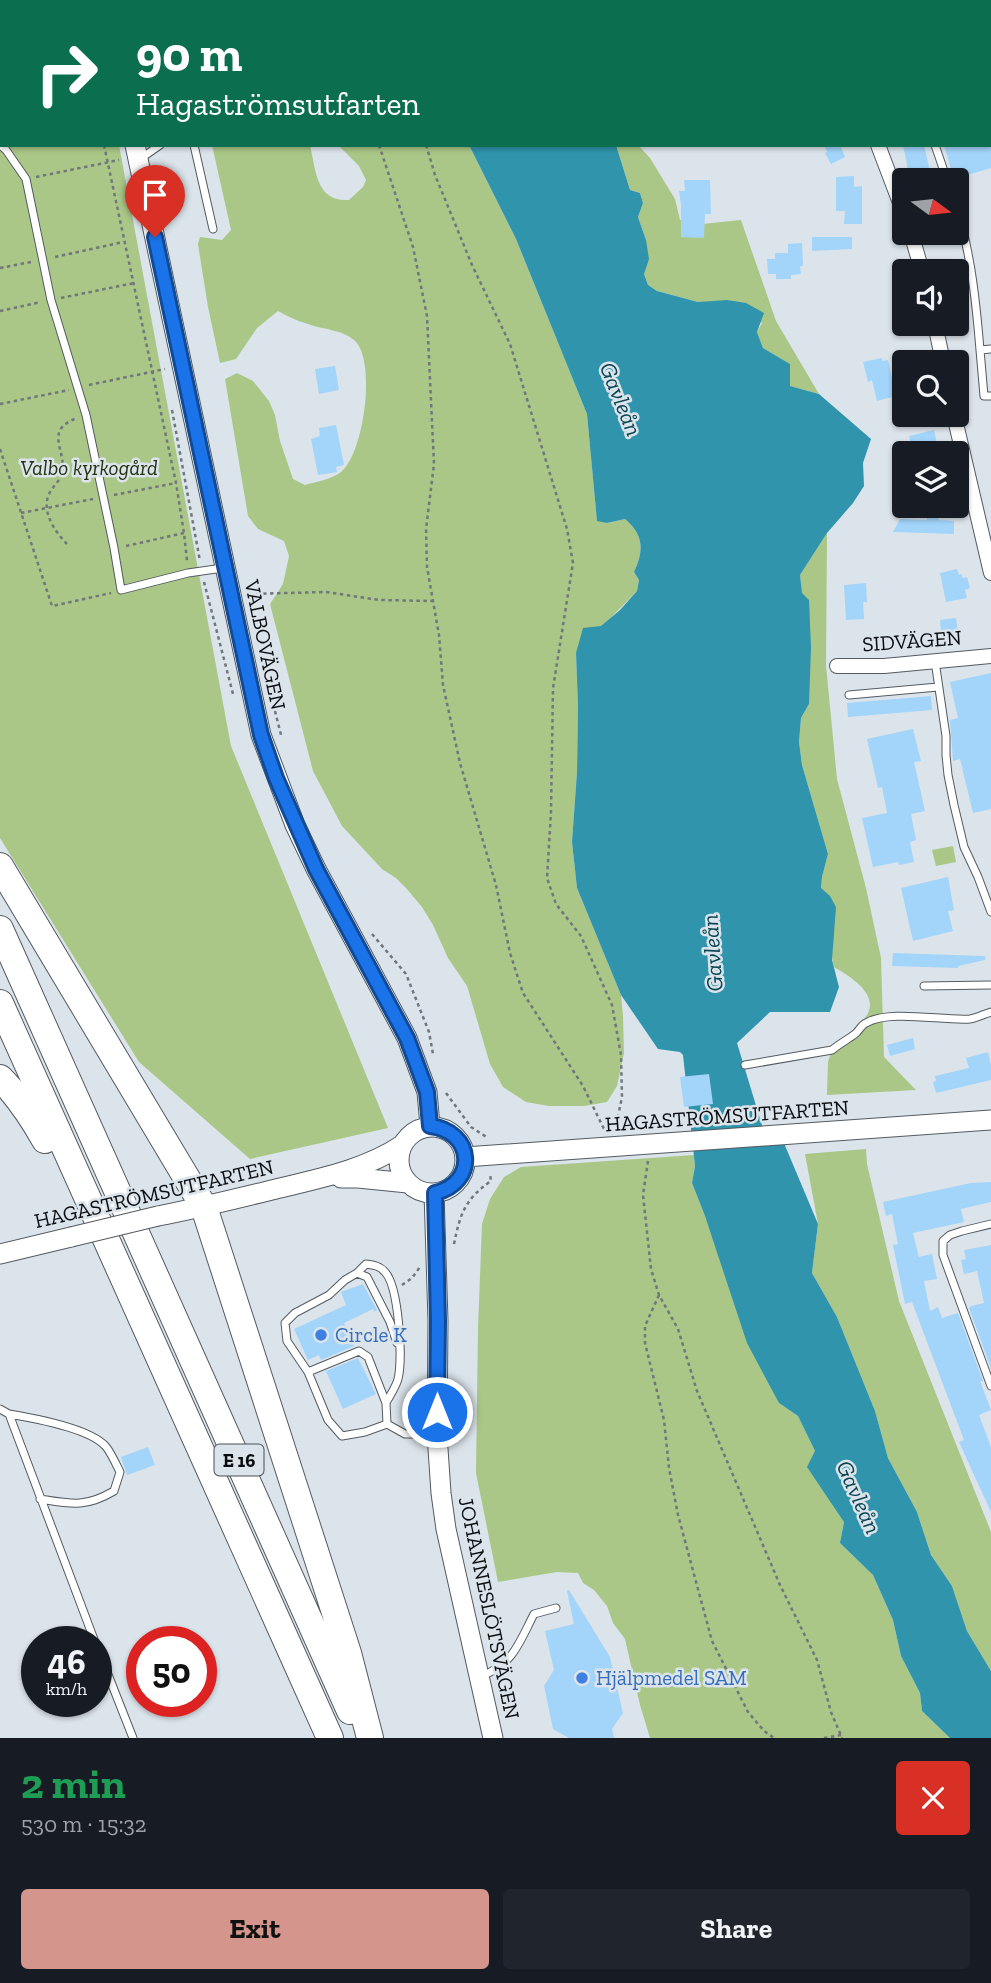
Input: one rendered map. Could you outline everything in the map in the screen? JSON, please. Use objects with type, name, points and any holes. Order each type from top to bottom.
[{"type":"highway","points":[[0,866],[204,1207],[348,1653],[370,1738]]},
{"type":"highway","name":"E 16","points":[[0,929],[362,1738]]},
{"type":"highway","name":"E 16","points":[[0,1003],[330,1738]]},
{"type":"highway","points":[[0,1078],[16,1094],[34,1120],[121,1276]]},
{"type":"main road","name":"VALBOVÄGEN","points":[[133,154],[261,735],[276,778],[316,869],[407,1038],[427,1092],[430,1126]]},
{"type":"main road","name":"HAGASTRÖMSUTFARTEN","points":[[466,1157],[489,1162],[693,1141],[991,1121]]},
{"type":"main road","name":"HAGASTRÖMSUTFARTEN","points":[[0,1254],[319,1179],[387,1155],[402,1145],[410,1135],[430,1126]]},
{"type":"main road","points":[[430,1126],[450,1131],[463,1147],[466,1157],[464,1168],[454,1185],[435,1193]]},
{"type":"main road","points":[[402,1145],[399,1165],[408,1183]]},
{"type":"main road","name":"HAGASTRÖMSUTFARTEN","points":[[319,1179],[358,1178],[408,1183],[425,1193],[435,1193]]},
{"type":"main road","name":"JOHANNESLÖTSVÄGEN","points":[[435,1193],[437,1434],[446,1529],[492,1738]]},
{"type":"street","points":[[879,147],[892,182]]},
{"type":"street","points":[[957,427],[988,546],[991,573]]},
{"type":"street","name":"SIDVÄGEN","points":[[837,666],[884,666],[991,656]]},
{"type":"lane","points":[[2,147],[26,179],[51,300],[86,415],[121,590],[188,573],[225,568]]},
{"type":"lane","points":[[133,154],[154,147]]},
{"type":"lane","points":[[194,147],[213,229]]},
{"type":"lane","points":[[936,147],[943,168]]},
{"type":"lane","points":[[968,245],[984,396],[991,396]]},
{"type":"lane","points":[[980,350],[991,349]]},
{"type":"lane","points":[[935,661],[946,736],[948,775],[956,817],[964,847],[991,912]]},
{"type":"lane","points":[[849,695],[938,687]]},
{"type":"lane","points":[[924,986],[991,985]]},
{"type":"lane","points":[[744,1065],[832,1050],[858,1033],[865,1023],[883,1017],[904,1015],[933,1019],[973,1019],[991,1012]]},
{"type":"lane","points":[[991,1224],[950,1236],[943,1241],[943,1255],[991,1386]]},
{"type":"lane","points":[[386,1403],[398,1381],[401,1357],[398,1315],[387,1273],[376,1265],[366,1264],[329,1295],[295,1313],[285,1323],[287,1341],[308,1372],[328,1420],[342,1436],[387,1424],[405,1434],[437,1434]]},
{"type":"lane","points":[[357,1273],[367,1277],[390,1322],[401,1357]]},
{"type":"lane","points":[[308,1372],[359,1351],[368,1357],[386,1403],[387,1424]]},
{"type":"lane","points":[[0,1409],[9,1415],[42,1420],[80,1431],[105,1445],[120,1472],[114,1491],[99,1500],[82,1504],[40,1499]]},
{"type":"lane","points":[[9,1415],[89,1626]]},
{"type":"lane","points":[[480,1677],[496,1671],[512,1657],[534,1614],[556,1608]]},
{"type":"lane","points":[[112,1684],[133,1738]]},
{"type":"path","points":[[104,147],[176,483],[188,573]]},
{"type":"path","points":[[380,147],[414,247],[427,316],[434,464],[426,529],[427,567],[439,635],[443,685],[460,763],[496,886],[510,953],[523,993],[583,1086],[607,1135]]},
{"type":"path","points":[[427,147],[435,175],[472,265],[510,344],[567,529],[573,563],[552,688],[551,812],[547,878],[556,904],[581,936],[612,1005],[621,1055],[622,1097],[615,1134]]},
{"type":"path","points":[[26,179],[108,162],[133,154]]},
{"type":"path","points":[[0,268],[125,242]]},
{"type":"path","points":[[0,311],[134,283]]},
{"type":"path","points":[[0,404],[165,369]]},
{"type":"path","points":[[67,544],[53,529],[48,496],[62,474],[58,441],[61,427],[66,422],[86,415]]},
{"type":"path","points":[[0,449],[52,607],[121,590]]},
{"type":"path","points":[[21,513],[176,483]]},
{"type":"path","points":[[114,548],[184,533]]},
{"type":"path","points":[[248,594],[326,592],[379,600],[433,601]]},
{"type":"path","points":[[274,704],[282,739]]},
{"type":"path","points":[[370,932],[405,974],[429,1032],[433,1055]]},
{"type":"path","points":[[443,1088],[471,1126],[488,1138],[491,1181],[467,1202],[459,1217],[454,1245]]},
{"type":"path","points":[[649,1152],[643,1195],[650,1269],[659,1295],[678,1329],[697,1391],[774,1573],[817,1660],[831,1712],[841,1737],[824,1738]]},
{"type":"path","points":[[659,1295],[645,1326],[645,1343],[664,1420],[678,1515],[712,1641],[748,1712],[764,1731],[774,1738]]},
{"type":"green space","name":"Valbo kyrkogård","points":[[0,147],[119,147],[231,746],[388,1128],[250,1159],[139,1062],[0,838]]},
{"type":"green space","points":[[212,147],[310,147],[316,174],[324,190],[330,196],[349,200],[363,187],[366,180],[359,166],[340,147],[470,147],[516,239],[587,414],[597,520],[607,523],[625,519],[636,531],[641,550],[634,572],[639,580],[637,591],[576,653],[577,772],[572,842],[577,888],[621,995],[623,1016],[624,1053],[617,1086],[607,1102],[584,1106],[549,1106],[526,1102],[503,1087],[490,1064],[467,986],[448,958],[433,925],[406,888],[382,869],[342,826],[313,771],[270,604],[283,584],[289,556],[284,541],[258,529],[248,516],[225,379],[237,373],[253,381],[269,401],[293,479],[305,485],[341,472],[349,462],[356,446],[365,406],[365,366],[361,350],[354,340],[278,311],[257,328],[236,359],[220,363],[198,244],[200,237],[222,240],[231,230]]},
{"type":"green space","points":[[617,147],[640,147],[650,158],[675,199],[680,220],[702,224],[741,220],[776,321],[819,394],[790,386],[790,364],[763,348],[757,332],[762,323],[657,291],[648,285],[644,274],[646,240],[638,217],[643,203],[640,193],[630,190]]},
{"type":"green space","points":[[827,533],[826,665],[837,779],[866,888],[881,958],[884,1057],[916,1090],[827,1095],[828,1062],[834,1043],[863,1020],[870,1006],[869,998],[860,986],[834,967],[834,916],[828,898],[821,889],[828,854],[802,765],[799,742],[801,718],[809,704],[800,575]]},
{"type":"green space","points":[[953,846],[956,862],[936,866],[932,850]]},
{"type":"green space","points":[[866,1149],[867,1164],[899,1301],[991,1532],[991,1671],[967,1631],[952,1586],[931,1555],[917,1512],[888,1458],[875,1411],[837,1317],[812,1273],[818,1224],[805,1154]]},
{"type":"green space","points":[[694,1155],[692,1183],[779,1403],[798,1416],[815,1451],[844,1522],[840,1543],[873,1575],[893,1620],[901,1656],[920,1693],[922,1711],[950,1738],[650,1738],[625,1639],[613,1623],[607,1606],[594,1590],[583,1583],[578,1573],[557,1572],[498,1582],[476,1473],[482,1224],[490,1199],[504,1177],[521,1167]]},
{"type":"water","name":"Gavleån","points":[[470,147],[617,147],[630,190],[640,193],[643,203],[638,217],[649,259],[644,274],[648,285],[657,291],[698,302],[727,300],[746,303],[764,313],[757,332],[763,348],[790,364],[790,386],[819,394],[871,439],[863,463],[864,486],[827,533],[800,575],[802,593],[809,600],[811,647],[809,704],[801,718],[799,742],[802,765],[828,854],[821,888],[830,896],[836,907],[832,960],[839,987],[830,1012],[770,1012],[737,1043],[765,1135],[781,1136],[818,1224],[812,1273],[837,1317],[875,1411],[888,1458],[917,1512],[931,1555],[952,1586],[967,1631],[991,1671],[991,1738],[950,1738],[922,1711],[920,1693],[901,1656],[893,1620],[873,1575],[840,1543],[844,1522],[807,1467],[815,1451],[798,1416],[779,1403],[747,1343],[692,1183],[695,1166],[683,1055],[680,1052],[658,1049],[621,995],[577,888],[572,842],[577,772],[576,653],[583,628],[601,626],[637,591],[639,580],[634,572],[641,550],[636,531],[625,519],[607,523],[597,521],[587,414],[516,239]]},
{"type":"building","points":[[825,147],[841,147],[845,157],[831,164],[825,153]]},
{"type":"building","points":[[903,147],[924,147],[929,168],[908,168]]},
{"type":"building","points":[[945,147],[991,147],[991,168],[970,174],[970,168],[951,168]]},
{"type":"building","points":[[854,176],[854,187],[862,186],[862,224],[844,224],[845,211],[836,211],[836,177]]},
{"type":"building","points":[[684,180],[710,180],[711,214],[705,214],[704,238],[681,237],[679,191],[685,191]]},
{"type":"building","points":[[812,237],[852,237],[852,249],[812,251]]},
{"type":"building","points":[[802,243],[801,274],[791,275],[791,279],[776,279],[776,274],[768,274],[767,259],[775,259],[775,253],[788,253],[788,244]]},
{"type":"building","points":[[882,358],[882,361],[888,360],[892,397],[877,401],[872,380],[868,382],[863,362]]},
{"type":"building","points":[[335,366],[339,390],[319,394],[315,369]]},
{"type":"building","points":[[336,425],[344,465],[336,467],[337,472],[318,475],[311,439],[320,436],[319,428]]},
{"type":"building","points":[[934,430],[936,441],[910,441],[909,436]]},
{"type":"building","points":[[926,518],[938,518],[954,521],[954,534],[893,532],[900,519],[927,520]]},
{"type":"building","points":[[957,569],[962,578],[967,577],[970,588],[965,590],[967,598],[946,602],[940,573]]},
{"type":"building","points":[[866,583],[864,619],[846,620],[844,585]]},
{"type":"building","points":[[956,618],[959,638],[942,640],[940,620]]},
{"type":"building","points":[[991,673],[991,809],[973,813],[960,759],[953,761],[950,720],[958,718],[950,682]]},
{"type":"building","points":[[931,696],[932,710],[848,717],[847,703]]},
{"type":"building","points":[[913,729],[921,761],[914,762],[925,811],[911,814],[916,840],[910,842],[914,862],[873,867],[862,818],[887,813],[882,787],[878,788],[867,739]]},
{"type":"building","points":[[948,877],[954,910],[948,911],[953,931],[913,941],[901,888]]},
{"type":"building","points":[[893,953],[985,956],[985,960],[958,968],[892,966]]},
{"type":"building","points":[[913,1038],[915,1049],[890,1056],[887,1045]]},
{"type":"building","points":[[988,1052],[991,1080],[936,1093],[933,1082],[936,1081],[935,1076],[969,1068],[966,1058]]},
{"type":"building","points":[[709,1074],[713,1104],[684,1107],[680,1077]]},
{"type":"building","points":[[991,1182],[991,1202],[961,1209],[964,1222],[913,1233],[919,1257],[932,1254],[937,1279],[924,1281],[930,1311],[938,1307],[942,1318],[958,1313],[983,1381],[980,1381],[991,1410],[979,1415],[991,1447],[991,1512],[959,1442],[964,1440],[912,1302],[905,1304],[893,1245],[898,1244],[892,1214],[886,1216],[883,1202],[971,1183]]},
{"type":"building","points":[[991,1245],[991,1368],[969,1308],[984,1303],[977,1271],[964,1274],[961,1260],[966,1259],[964,1250]]},
{"type":"building","points":[[363,1284],[377,1310],[374,1312],[373,1309],[344,1323],[354,1346],[321,1360],[319,1355],[308,1360],[294,1329],[346,1305],[341,1292]]},
{"type":"building","points":[[358,1358],[376,1394],[343,1409],[326,1371]]},
{"type":"building","points":[[148,1447],[155,1465],[127,1475],[121,1457]]},
{"type":"building","name":"Hjälpmedel SAM","points":[[569,1590],[610,1657],[623,1713],[612,1729],[614,1738],[569,1738],[553,1729],[544,1686],[554,1670],[545,1631],[574,1624],[567,1591]]},
{"type":"place","name":"Circle K","points":[[321,1335]]},
{"type":"place","name":"Hjälpmedel SAM","points":[[582,1678]]},
{"type":"route","points":[[155,237],[261,735],[295,825],[316,869],[407,1038],[427,1092],[430,1126],[450,1131],[463,1147],[466,1157],[464,1168],[454,1185],[435,1193],[437,1412]]}]
